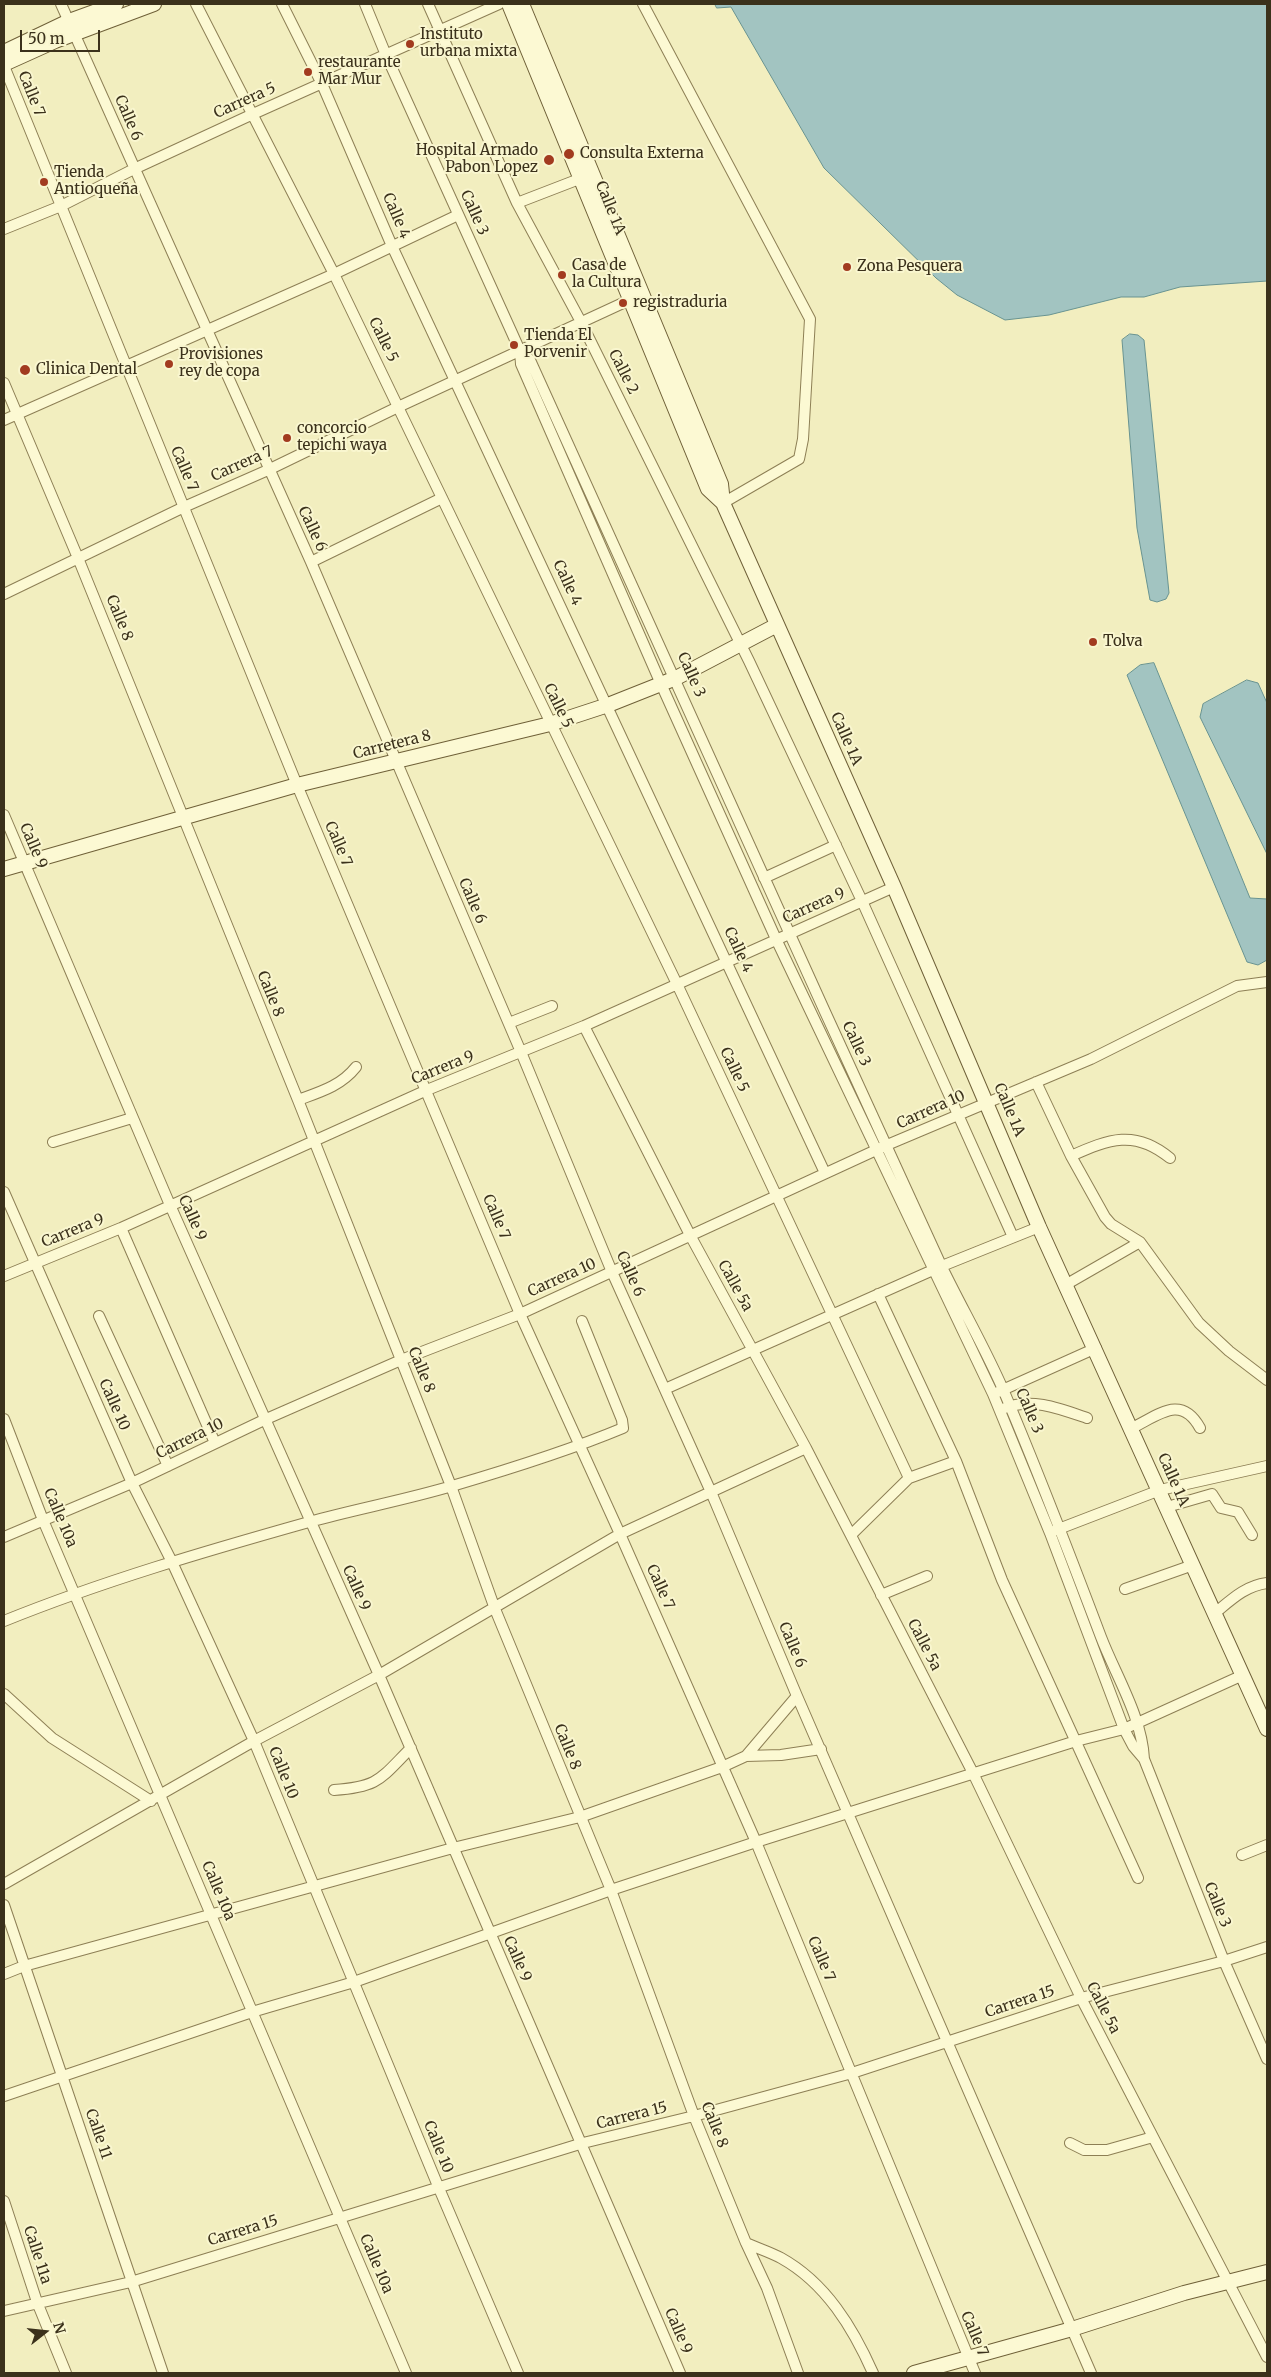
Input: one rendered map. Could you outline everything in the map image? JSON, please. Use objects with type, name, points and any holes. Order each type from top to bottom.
[{"type":"street","name":"Calle 6","points":[[61,4],[310,562],[521,1052],[612,1272],[711,1492],[796,1696],[821,1749],[1090,2373]]},
{"type":"street","points":[[4,65],[54,40],[72,27],[116,4]]},
{"type":"street","points":[[4,52],[72,27],[154,4]]},
{"type":"street","name":"Calle 5","points":[[196,4],[334,274],[398,406],[677,984],[910,1478]]},
{"type":"street","name":"Calle 4","points":[[282,4],[322,84],[392,246],[826,1173]]},
{"type":"street","name":"Calle 3","points":[[366,4],[386,55],[520,351],[521,364],[661,684],[776,939],[876,1150],[1003,1390],[1061,1528],[1102,1640],[1143,1739],[1144,1759]]},
{"type":"street","name":"Calle 2","points":[[428,4],[516,203],[581,322],[836,845],[1013,1237]]},
{"type":"street","name":"Carrera 5","points":[[4,228],[61,206],[134,169],[252,114],[499,4]]},
{"type":"street","name":"Calle 1A","points":[[509,4],[587,177]]},
{"type":"street","name":"Calle 1A","points":[[522,4],[587,177],[636,297],[708,489],[723,503],[894,887],[1039,1227],[1067,1284],[1267,1730]]},
{"type":"street","points":[[643,4],[810,319],[803,439],[799,459],[723,503]]},
{"type":"street","name":"Calle 7","points":[[4,65],[297,785],[520,1314],[620,1534],[756,1842],[975,2373]]},
{"type":"street","points":[[516,203],[587,177]]},
{"type":"street","points":[[4,420],[334,274],[458,215]]},
{"type":"street","name":"Carrera 7","points":[[4,594],[184,507],[268,470],[398,406],[456,382],[636,297]]},
{"type":"street","name":"Calle 3","points":[[520,351],[530,360],[676,678],[789,934],[887,1145],[937,1268],[993,1394],[1050,1533],[1124,1729],[1133,1746],[1144,1759],[1224,1961],[1267,2060]]},
{"type":"street","name":"Calle 8","points":[[4,382],[78,558],[182,819],[298,1100],[451,1486],[495,1609],[611,1890],[694,2116],[746,2243],[767,2288],[798,2373]]},
{"type":"street","points":[[310,562],[442,498]]},
{"type":"street","name":"Carretera 8","points":[[4,869],[24,865],[297,785],[550,724],[608,705],[676,678],[777,625]]},
{"type":"street","name":"Calle 9","points":[[4,815],[132,1118],[264,1420],[379,1675],[680,2373]]},
{"type":"street","points":[[764,878],[836,845]]},
{"type":"street","name":"Carrera 9","points":[[4,1276],[121,1228],[426,1090],[584,1026],[894,887]]},
{"type":"street","name":"Carrera 10","points":[[4,1537],[132,1483],[264,1420],[400,1360],[520,1314],[887,1145],[1091,1059],[1237,986],[1267,982]]},
{"type":"street","points":[[509,1024],[552,1006]]},
{"type":"street","name":"Calle 5a","points":[[584,1026],[690,1236],[806,1448],[882,1594],[973,1773],[1081,1998],[1267,2356]]},
{"type":"street","points":[[298,1100],[334,1086],[350,1074],[356,1066]]},
{"type":"street","points":[[1036,1082],[1071,1156],[1105,1217],[1111,1224],[1140,1242],[1199,1323],[1229,1351],[1267,1380]]},
{"type":"street","points":[[53,1142],[132,1118]]},
{"type":"street","points":[[1071,1156],[1098,1144],[1121,1140],[1143,1141],[1157,1148],[1170,1158]]},
{"type":"street","name":"Calle 10","points":[[4,1192],[132,1483],[172,1562],[254,1741],[438,2186],[518,2373]]},
{"type":"street","points":[[665,1389],[937,1268],[1039,1227]]},
{"type":"street","points":[[121,1228],[215,1444]]},
{"type":"street","points":[[1067,1284],[1140,1242]]},
{"type":"street","points":[[878,1294],[956,1461],[1002,1580],[1138,1878]]},
{"type":"street","points":[[99,1316],[168,1466]]},
{"type":"street","points":[[4,1621],[75,1593],[172,1562],[310,1522],[451,1486],[580,1445],[623,1428],[624,1425],[582,1321]]},
{"type":"street","points":[[993,1394],[1096,1348]]},
{"type":"street","points":[[999,1411],[1021,1404],[1055,1407],[1086,1418]]},
{"type":"street","points":[[1132,1428],[1178,1408],[1185,1410],[1193,1416],[1200,1428]]},
{"type":"street","name":"Calle 10a","points":[[4,1419],[43,1520],[162,1795],[210,1913],[406,2373]]},
{"type":"street","points":[[4,1884],[254,1741],[379,1675],[495,1609],[620,1534],[806,1448]]},
{"type":"street","points":[[851,1535],[910,1478],[956,1461]]},
{"type":"street","points":[[1050,1533],[1160,1490],[1267,1466]]},
{"type":"street","points":[[1167,1506],[1212,1494],[1221,1508],[1238,1512],[1252,1535]]},
{"type":"street","points":[[1125,1589],[1193,1565]]},
{"type":"street","points":[[882,1594],[927,1576]]},
{"type":"street","points":[[1215,1613],[1234,1596],[1247,1588],[1267,1582]]},
{"type":"street","points":[[4,2096],[252,2012],[354,1982],[611,1890],[756,1842],[1076,1741],[1124,1729],[1243,1675]]},
{"type":"street","points":[[4,1694],[52,1738],[151,1801]]},
{"type":"street","points":[[746,1756],[796,1696]]},
{"type":"street","points":[[334,1790],[353,1789],[375,1783],[410,1748]]},
{"type":"street","points":[[4,1974],[24,1966],[210,1913],[453,1848],[580,1817],[722,1767],[746,1756],[781,1755],[821,1749]]},
{"type":"street","points":[[1242,1855],[1267,1845]]},
{"type":"street","name":"Calle 11","points":[[4,1905],[163,2373]]},
{"type":"street","name":"Carrera 15","points":[[4,2311],[132,2282],[582,2143],[694,2116],[852,2073],[1081,1998],[1267,1948]]},
{"type":"street","points":[[1070,2143],[1084,2150],[1107,2150],[1153,2137]]},
{"type":"street","name":"Calle 11a","points":[[4,2200],[37,2302],[66,2373]]},
{"type":"street","points":[[746,2243],[780,2258],[803,2272],[846,2320],[874,2373]]},
{"type":"street","points":[[914,2373],[1072,2329],[1184,2293],[1267,2272]]},
{"type":"water","points":[[715,4],[1267,4],[1267,281],[1180,287],[1144,297],[1121,297],[1049,315],[1005,320],[957,295],[936,278],[824,168],[731,7],[717,8]]},
{"type":"water","points":[[1130,334],[1138,335],[1144,340],[1169,593],[1166,599],[1157,602],[1150,600],[1137,528],[1122,340]]},
{"type":"water","points":[[1154,663],[1250,898],[1267,899],[1267,960],[1258,965],[1247,962],[1127,675],[1140,665]]},
{"type":"water","points":[[1247,680],[1258,683],[1267,703],[1267,854],[1200,717],[1203,704]]},
{"type":"place","name":"Instituto urbana mixta","points":[[410,44]]},
{"type":"place","name":"restaurante Mar Mur","points":[[308,72]]},
{"type":"place","name":"Consulta Externa","points":[[569,154]]},
{"type":"place","name":"Hospital Armado Pabon Lopez","points":[[549,160]]},
{"type":"place","name":"Tienda Antioqueña","points":[[44,182]]},
{"type":"place","name":"Zona Pesquera","points":[[847,267]]},
{"type":"place","name":"Casa de la Cultura","points":[[562,275]]},
{"type":"place","name":"registraduria","points":[[623,303]]},
{"type":"place","name":"Tienda El Porvenir","points":[[514,345]]},
{"type":"place","name":"Provisiones rey de copa","points":[[169,364]]},
{"type":"place","name":"Clinica Dental","points":[[25,370]]},
{"type":"place","name":"concorcio tepichi waya","points":[[287,438]]},
{"type":"place","name":"Tolva","points":[[1093,642]]}]
